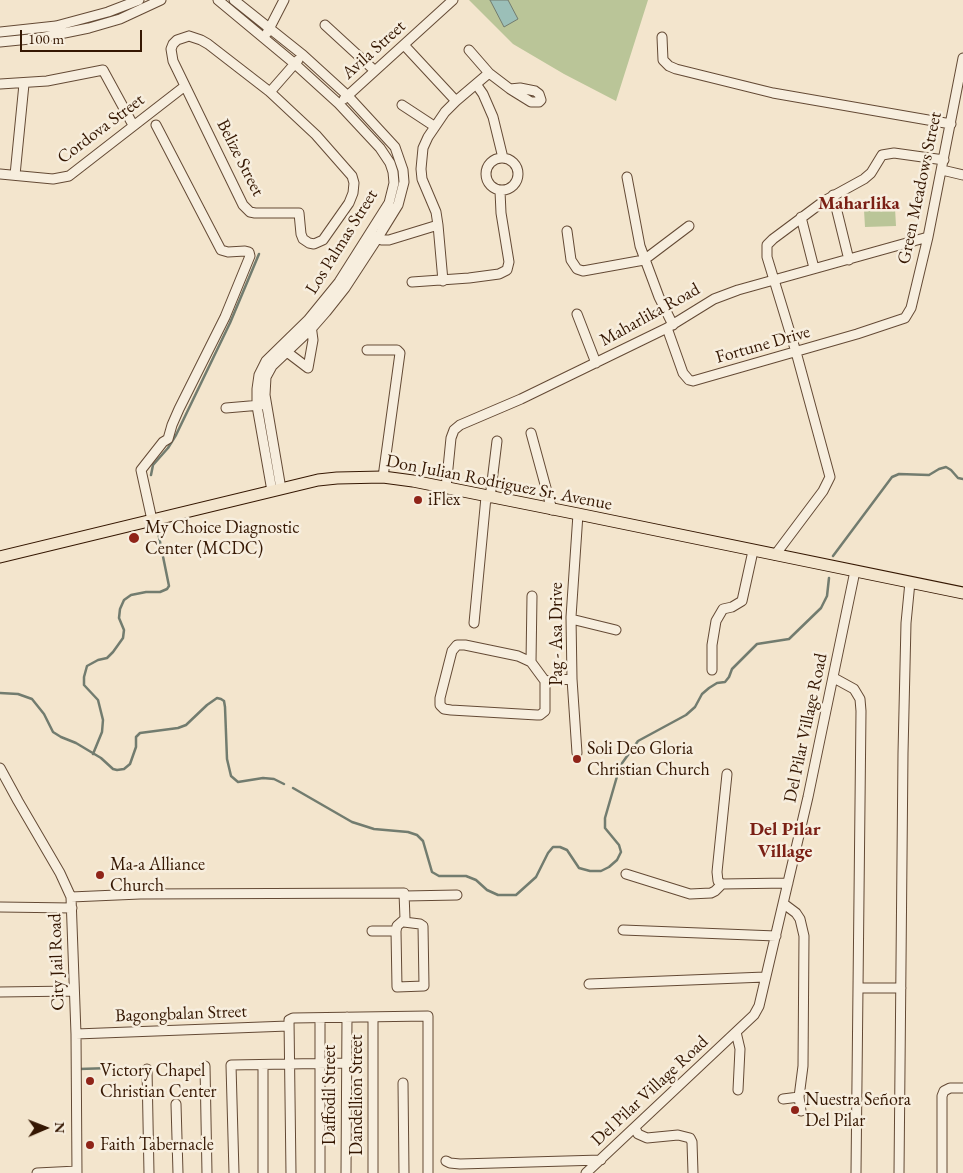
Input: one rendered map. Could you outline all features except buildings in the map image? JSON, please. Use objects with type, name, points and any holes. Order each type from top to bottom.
[{"type":"main road","name":"Don Julian Rodriguez Sr. Avenue","points":[[0,557],[276,490],[336,478],[383,477],[578,514],[963,593]]},
{"type":"street","points":[[0,32],[56,26],[108,12],[139,0]]},
{"type":"street","points":[[0,42],[40,38],[89,28],[133,14],[161,0]]},
{"type":"street","name":"Los Palmas Street","points":[[218,0],[265,38],[339,104],[380,148],[390,163],[393,172],[394,183],[389,203],[374,237],[345,288],[283,349],[266,361],[259,375],[256,389],[275,450],[277,464],[276,490]]},
{"type":"street","name":"Los Palmas Street","points":[[234,0],[303,55],[348,96],[395,148],[403,170],[404,182],[398,205],[374,237]]},
{"type":"street","points":[[265,38],[284,0]]},
{"type":"street","name":"Avila Street","points":[[339,104],[374,70],[453,0]]},
{"type":"street","points":[[325,25],[374,70]]},
{"type":"street","name":"Belize Street","points":[[188,36],[208,44],[270,92],[316,136],[352,176],[354,183],[349,203],[327,236],[319,242],[309,243],[303,239],[300,234],[299,213],[255,213],[246,209],[185,86],[173,61],[171,49],[177,40],[188,36]]},
{"type":"street","points":[[662,37],[663,60],[669,66],[676,69],[773,93],[951,124]]},
{"type":"street","points":[[404,45],[456,101]]},
{"type":"street","points":[[469,50],[489,73],[510,89]]},
{"type":"street","points":[[270,92],[303,55]]},
{"type":"street","name":"Green Meadows Street","points":[[900,320],[908,316],[911,308],[942,170],[963,58]]},
{"type":"street","points":[[0,84],[24,84],[103,70],[133,125]]},
{"type":"street","points":[[443,280],[438,225],[434,207],[422,179],[421,169],[424,148],[434,126],[456,101],[489,73]]},
{"type":"street","points":[[15,175],[24,84]]},
{"type":"street","points":[[476,84],[483,94],[493,117],[503,158]]},
{"type":"street","name":"Cordova Street","points":[[0,174],[53,179],[65,178],[185,86]]},
{"type":"street","points":[[402,105],[434,126]]},
{"type":"street","points":[[152,520],[141,470],[163,442],[168,439],[179,409],[225,317],[250,256],[249,252],[246,251],[228,252],[221,250],[156,124]]},
{"type":"street","points":[[775,554],[822,491],[830,477],[796,352],[767,258],[767,246],[773,239],[833,195],[864,179],[871,173],[882,155],[887,153],[944,160]]},
{"type":"street","points":[[503,158],[513,162],[518,172],[518,178],[511,188],[500,191],[488,183],[485,173],[486,168],[493,160],[503,158]]},
{"type":"street","points":[[942,170],[963,175]]},
{"type":"street","points":[[627,177],[644,260],[670,326]]},
{"type":"street","points":[[412,282],[499,274],[507,270],[509,262],[501,213],[500,191]]},
{"type":"street","points":[[833,195],[849,260]]},
{"type":"street","points":[[801,218],[814,268]]},
{"type":"street","points":[[374,237],[382,240],[400,237],[438,225]]},
{"type":"street","points":[[567,231],[571,260],[577,269],[583,271],[644,260],[689,226]]},
{"type":"street","name":"Maharlika Road","points":[[446,488],[450,438],[456,428],[596,363],[670,326],[714,299],[814,268],[928,237]]},
{"type":"street","points":[[577,314],[596,363]]},
{"type":"street","name":"Fortune Drive","points":[[670,326],[683,373],[693,382],[900,320]]},
{"type":"street","points":[[283,349],[308,368],[312,348],[310,324]]},
{"type":"street","points":[[367,350],[397,350],[400,353],[383,477]]},
{"type":"street","points":[[226,408],[262,405]]},
{"type":"street","name":"Los Palmas Street","points":[[262,405],[265,451],[276,490]]},
{"type":"street","points":[[531,433],[552,510]]},
{"type":"street","points":[[474,623],[488,497],[497,441]]},
{"type":"street","points":[[265,451],[275,450]]},
{"type":"street","points":[[268,466],[277,464]]},
{"type":"street","name":"Pag - Asa Drive","points":[[577,753],[572,679],[571,619],[578,514]]},
{"type":"street","points":[[712,670],[712,645],[716,621],[723,610],[732,608],[742,601],[753,551]]},
{"type":"street","name":"Del Pilar Village Road","points":[[586,1173],[757,1010],[764,992],[765,977],[808,798],[855,571]]},
{"type":"street","points":[[899,1173],[903,754],[906,623],[910,582]]},
{"type":"street","points":[[531,662],[532,596]]},
{"type":"street","points":[[571,619],[616,630]]},
{"type":"street","points":[[457,645],[518,656],[531,662],[544,681],[546,708],[540,715],[444,709],[440,705],[440,698],[452,651],[457,645]]},
{"type":"street","points":[[834,678],[854,689],[860,699],[861,710],[856,1173]]},
{"type":"street","points":[[544,681],[572,679]]},
{"type":"street","name":"City Jail Road","points":[[0,768],[60,873],[71,897],[76,1034],[77,1172]]},
{"type":"street","points":[[722,884],[718,881],[717,872],[727,774]]},
{"type":"street","points":[[626,874],[690,894],[711,893],[722,884],[788,883]]},
{"type":"street","points":[[71,897],[140,894],[404,893],[405,896],[457,895]]},
{"type":"street","points":[[404,922],[405,896]]},
{"type":"street","points":[[784,904],[800,918],[804,936],[803,1066],[799,1098],[801,1111]]},
{"type":"street","points":[[0,907],[72,908]]},
{"type":"street","points":[[404,922],[423,926],[424,986],[397,987],[396,931],[397,926],[404,922]]},
{"type":"street","points":[[623,930],[776,936]]},
{"type":"street","points":[[372,931],[396,931]]},
{"type":"street","points":[[589,984],[765,977]]},
{"type":"street","points":[[858,988],[901,988]]},
{"type":"street","points":[[0,992],[74,990]]},
{"type":"street","points":[[291,1173],[289,1020],[291,1018],[428,1016],[428,1173]]},
{"type":"street","name":"Daffodil Street","points":[[346,1173],[347,1017]]},
{"type":"street","name":"Dandellion Street","points":[[373,1017],[373,1173]]},
{"type":"street","points":[[320,1018],[320,1173]]},
{"type":"street","name":"Bagongbalan Street","points":[[76,1034],[288,1026]]},
{"type":"street","points":[[736,1032],[740,1049],[738,1090]]},
{"type":"street","points":[[234,1173],[231,1066],[346,1063]]},
{"type":"street","points":[[263,1065],[263,1173]]},
{"type":"street","points":[[205,1066],[206,1173]]},
{"type":"street","points":[[147,1069],[149,1173]]},
{"type":"street","points":[[403,1083],[404,1173]]},
{"type":"street","points":[[942,1173],[942,1096],[950,1088],[963,1088]]},
{"type":"street","points":[[784,1099],[799,1098]]},
{"type":"street","points":[[176,1104],[178,1173]]},
{"type":"street","points":[[635,1128],[638,1134],[647,1138],[678,1135],[690,1138],[692,1142],[693,1173]]},
{"type":"street","points":[[446,1161],[460,1164],[601,1160]]},
{"type":"street","points":[[37,1173],[77,1172]]},
{"type":"green space","points":[[469,0],[648,0],[616,101],[564,74],[513,44]]},
{"type":"green space","points":[[895,208],[896,226],[865,227],[864,210]]},
{"type":"water","points":[[490,0],[508,0],[518,19],[504,27]]},
{"type":"waterway","points":[[151,475],[153,465],[168,448],[176,435],[230,323],[259,254]]},
{"type":"waterway","points":[[833,556],[892,477],[899,474],[929,475],[946,467],[958,478],[963,479]]},
{"type":"waterway","points":[[93,754],[102,732],[103,720],[98,700],[84,685],[87,666],[107,658],[123,638],[124,630],[119,618],[124,600],[131,595],[160,592],[169,586],[157,527]]},
{"type":"waterway","points":[[293,788],[352,822],[374,829],[408,832],[417,835],[423,841],[432,872],[439,876],[466,876],[476,880],[487,890],[498,895],[516,895],[536,877],[553,847],[567,850],[579,868],[601,871],[617,860],[621,852],[619,845],[605,828],[605,818],[620,766],[638,741],[686,715],[695,707],[702,694],[709,688],[717,683],[725,682],[732,669],[757,644],[789,639],[821,608],[827,596],[829,578]]},
{"type":"waterway","points":[[0,693],[18,694],[32,699],[44,714],[53,732],[76,743],[117,770],[124,769],[130,764],[136,747],[136,737],[140,733],[178,728],[186,725],[207,705],[217,698],[221,699],[224,701],[225,707],[227,759],[231,776],[238,782],[263,778],[274,779],[284,784]]},
{"type":"waterway","points":[[79,1069],[111,1068]]},
{"type":"place","name":"iFlex","points":[[418,500]]},
{"type":"place","name":"My Choice Diagnostic Center (MCDC)","points":[[134,538]]},
{"type":"place","name":"Soli Deo Gloria Christian Church","points":[[577,759]]},
{"type":"place","name":"Ma-a Alliance Church","points":[[100,875]]},
{"type":"place","name":"Victory Chapel Christian Center","points":[[90,1081]]},
{"type":"place","name":"Nuestra Señora Del Pilar","points":[[795,1110]]},
{"type":"place","name":"Faith Tabernacle","points":[[90,1145]]},
{"type":"district","name":"Maharlika","points":[[859,204]]},
{"type":"district","name":"Del Pilar Village","points":[[785,841]]}]
